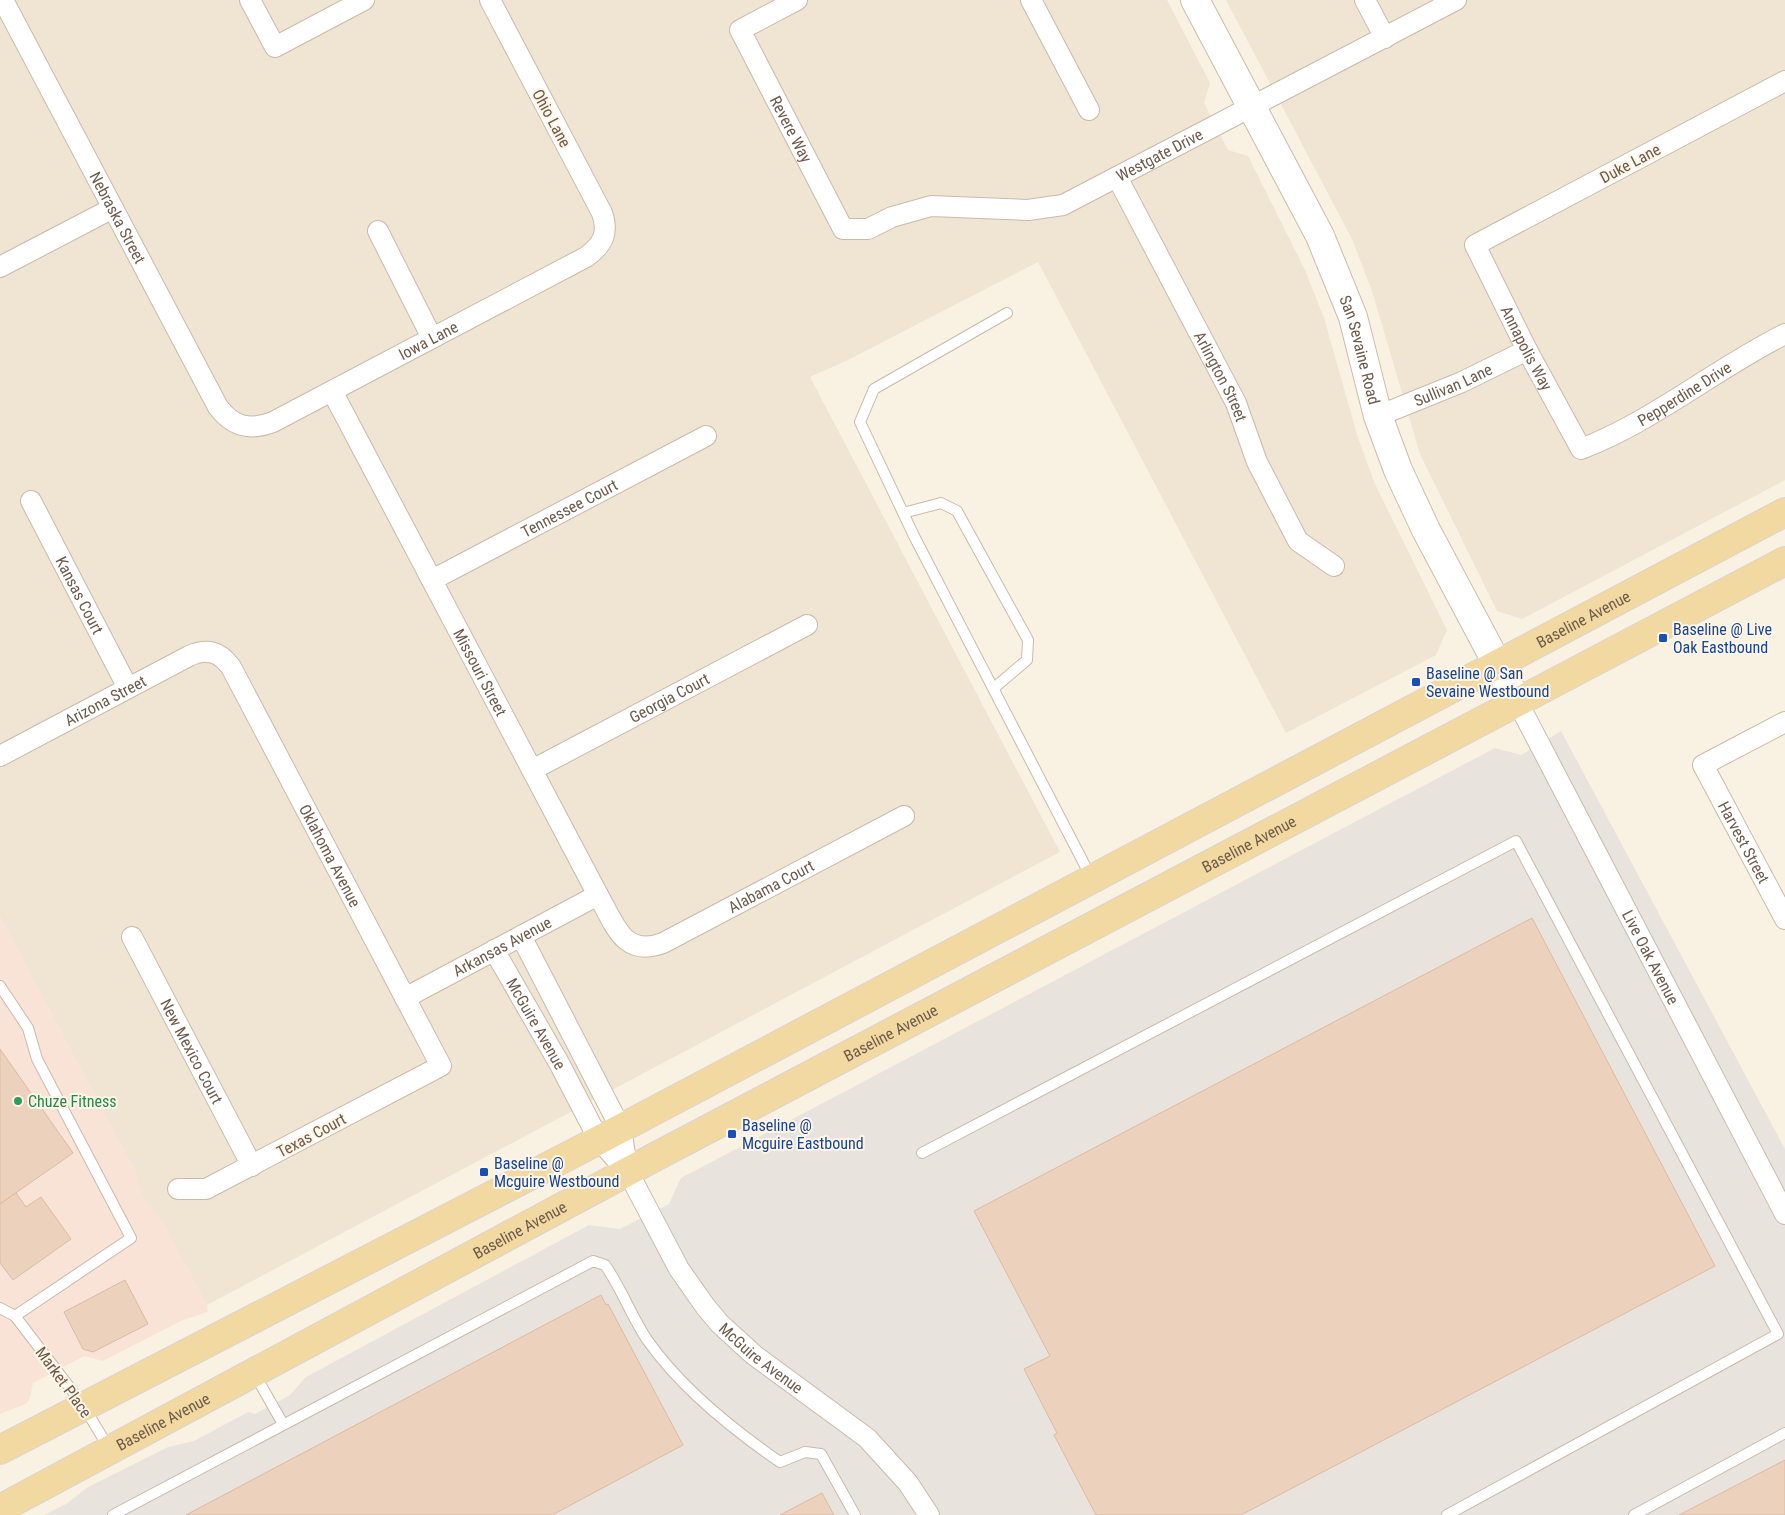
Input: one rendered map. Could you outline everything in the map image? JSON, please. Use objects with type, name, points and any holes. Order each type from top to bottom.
[{"type":"main road","name":"Baseline Avenue","points":[[0,1450],[610,1134],[1785,512]]},
{"type":"main road","name":"Baseline Avenue","points":[[0,1509],[628,1172],[1517,701],[1785,562]]},
{"type":"street","name":"Nebraska Street","points":[[3,0],[218,407],[224,415],[243,427]]},
{"type":"street","points":[[250,0],[275,47],[364,0]]},
{"type":"street","name":"Ohio Lane","points":[[490,0],[602,213],[606,231],[604,239]]},
{"type":"street","name":"Revere Way","points":[[797,0],[740,30],[844,229]]},
{"type":"street","points":[[1031,0],[1089,110]]},
{"type":"street","name":"San Sevaine Road","points":[[1195,0],[1320,236],[1353,316],[1378,416],[1398,470],[1426,530],[1517,701]]},
{"type":"street","points":[[1365,0],[1385,38]]},
{"type":"street","name":"Westgate Drive","points":[[844,229],[868,229],[892,217],[931,206],[1028,210],[1062,205],[1456,0]]},
{"type":"street","name":"Duke Lane","points":[[1474,245],[1785,81]]},
{"type":"street","name":"Arlington Street","points":[[1117,177],[1236,403],[1257,462],[1298,541],[1334,566]]},
{"type":"street","points":[[0,267],[113,208]]},
{"type":"street","points":[[378,231],[432,338]]},
{"type":"street","name":"Iowa Lane","points":[[243,427],[263,426],[332,391],[586,257],[594,252],[604,239]]},
{"type":"street","name":"Annapolis Way","points":[[1474,245],[1527,350],[1581,449]]},
{"type":"street","name":"Pepperdine Drive","points":[[1581,449],[1611,437],[1682,396],[1747,353],[1785,334]]},
{"type":"street","name":"Sullivan Lane","points":[[1378,416],[1462,382],[1527,350]]},
{"type":"street","name":"Missouri Street","points":[[332,391],[598,895],[620,933],[636,947]]},
{"type":"street","name":"Tennessee Court","points":[[432,580],[706,436]]},
{"type":"street","name":"Kansas Court","points":[[31,501],[128,688]]},
{"type":"street","name":"Georgia Court","points":[[532,770],[807,625]]},
{"type":"street","name":"Arizona Street","points":[[0,756],[197,653],[213,652]]},
{"type":"street","name":"Oklahoma Avenue","points":[[213,652],[220,654],[230,667],[441,1066]]},
{"type":"street","name":"Live Oak Avenue","points":[[1517,701],[1785,1214]]},
{"type":"street","name":"Harvest Street","points":[[1785,722],[1703,765],[1785,919]]},
{"type":"street","name":"Alabama Court","points":[[636,947],[651,947],[663,942],[904,816]]},
{"type":"street","name":"Arkansas Avenue","points":[[405,998],[598,895]]},
{"type":"street","name":"McGuire Avenue","points":[[521,936],[628,1172],[691,1287],[720,1324],[768,1365],[867,1438],[908,1483],[929,1515]]},
{"type":"street","name":"New Mexico Court","points":[[132,937],[252,1166]]},
{"type":"street","name":"McGuire Avenue","points":[[494,950],[559,1062],[610,1134]]},
{"type":"street","name":"Texas Court","points":[[178,1189],[206,1189],[441,1066]]},
{"type":"lane","points":[[1007,313],[874,389],[860,422],[903,513],[1092,879]]},
{"type":"lane","points":[[903,513],[941,503],[957,511],[1028,640],[1027,660],[994,688]]},
{"type":"lane","points":[[922,1153],[1516,841],[1781,1332],[1447,1515]]},
{"type":"lane","points":[[0,986],[28,1028],[37,1058],[131,1238],[15,1316],[0,1308]]},
{"type":"lane","points":[[113,1515],[125,1512],[283,1424],[587,1263],[600,1262],[610,1271],[649,1342],[693,1391],[739,1432],[780,1462],[805,1452],[821,1454],[855,1515]]},
{"type":"lane","name":"Market Place","points":[[15,1316],[83,1406],[110,1450]]},
{"type":"lane","points":[[254,1372],[283,1424]]},
{"type":"lane","points":[[1634,1515],[1785,1434]]},
{"type":"shaded area","points":[[0,0],[1167,0],[1210,83],[1204,103],[1228,150],[1248,156],[1305,270],[1324,318],[1358,438],[1375,484],[1447,630],[1436,655],[1286,733],[1038,262],[848,360],[810,377],[1060,852],[207,1305],[163,1222],[142,1196],[138,1186],[138,1177],[0,917]]},
{"type":"shaded area","points":[[1226,0],[1785,0],[1785,480],[1522,619],[1497,611],[1420,454],[1372,291],[1352,239]]},
{"type":"shaded area","points":[[1561,731],[1785,1149],[1785,1515],[44,1515],[66,1504],[88,1487],[168,1447],[194,1441],[248,1412],[255,1414],[290,1395],[306,1377],[589,1225],[620,1229],[669,1204],[681,1178],[1495,748],[1521,755]]},
{"type":"shaded area","points":[[0,917],[138,1177],[138,1186],[142,1196],[163,1221],[207,1305],[208,1312],[183,1320],[103,1361],[84,1356],[33,1383],[30,1398],[26,1404],[0,1414]]},
{"type":"building","points":[[1532,918],[1715,1266],[1241,1515],[1096,1515],[1054,1435],[1057,1433],[1024,1369],[1050,1356],[974,1211]]},
{"type":"building","name":"Chuze Fitness","points":[[0,1049],[73,1153],[0,1204]]},
{"type":"building","points":[[16,1193],[26,1207],[41,1197],[71,1239],[13,1280],[0,1263],[0,1204]]},
{"type":"building","points":[[125,1280],[148,1324],[93,1352],[83,1349],[64,1312]]},
{"type":"building","points":[[601,1295],[606,1305],[608,1304],[683,1445],[552,1515],[186,1515]]},
{"type":"building","points":[[1785,1460],[1785,1515],[1679,1515]]},
{"type":"building","points":[[822,1493],[834,1515],[780,1515]]},
{"type":"place","name":"Baseline @ Live Oak Eastbound","points":[[1663,638]]},
{"type":"place","name":"Baseline @ San Sevaine Westbound","points":[[1416,682]]},
{"type":"place","name":"Chuze Fitness","points":[[18,1101]]},
{"type":"place","name":"Baseline @ Mcguire Eastbound","points":[[732,1134]]},
{"type":"place","name":"Baseline @ Mcguire Westbound","points":[[484,1172]]}]
